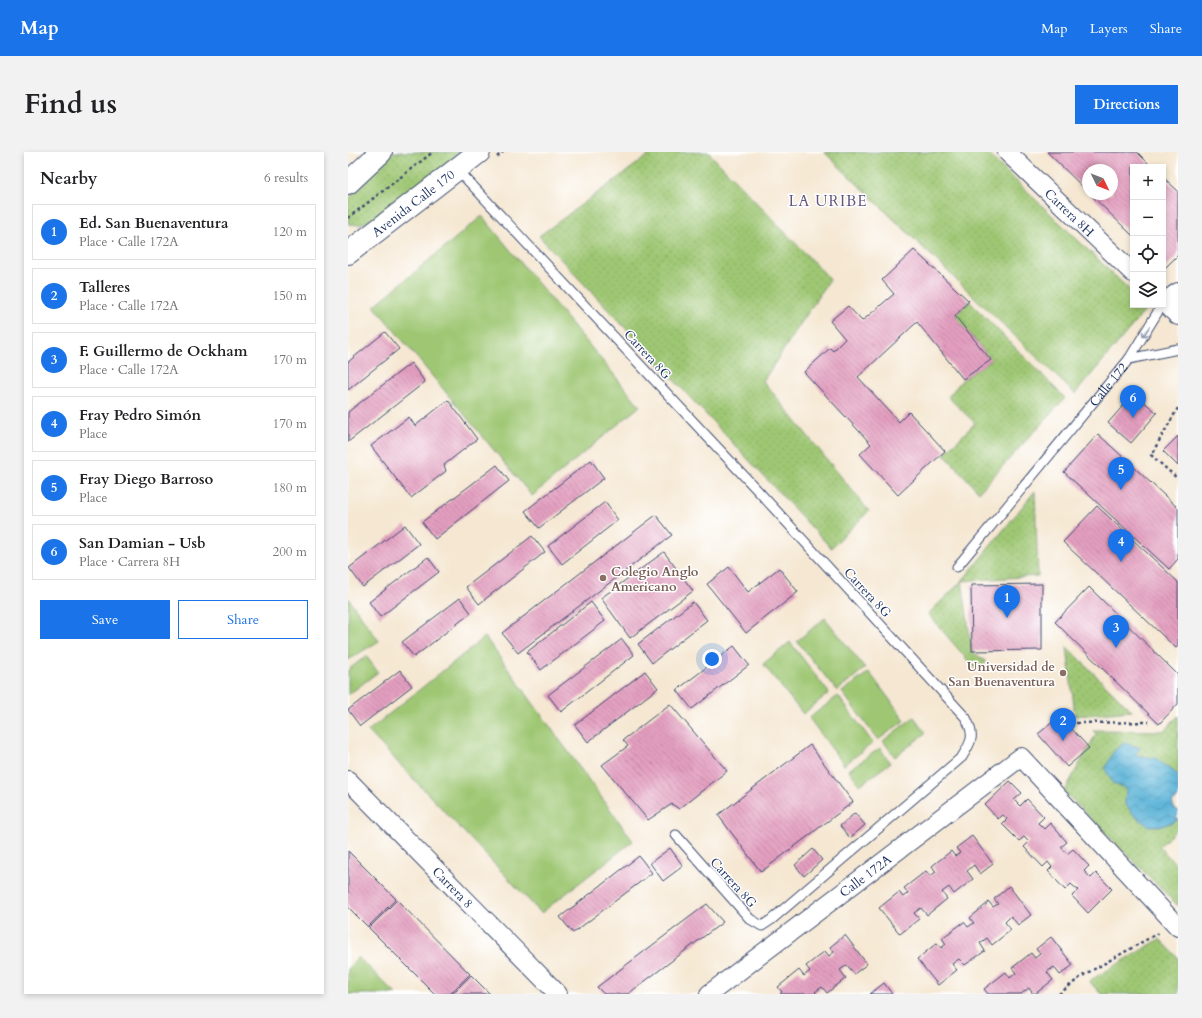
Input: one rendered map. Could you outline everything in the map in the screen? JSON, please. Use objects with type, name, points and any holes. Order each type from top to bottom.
[{"type":"main road","points":[[348,175],[377,152]]},
{"type":"main road","points":[[348,183],[381,152]]},
{"type":"main road","name":"Avenida Calle 170","points":[[348,253],[479,152]]},
{"type":"main road","points":[[348,231],[362,234],[382,227]]},
{"type":"street","name":"Carrera 8H","points":[[1007,152],[1132,272]]},
{"type":"street","points":[[1166,301],[1178,316]]},
{"type":"street","name":"Calle 172A","points":[[709,994],[1021,757],[1176,925]]},
{"type":"street","name":"Carrera 8","points":[[348,780],[558,994]]},
{"type":"lane","name":"Carrera 8G","points":[[457,169],[802,539],[966,718],[972,731],[971,743],[962,757],[771,920],[762,926],[750,919],[676,835]]},
{"type":"lane","name":"Calle 172","points":[[957,567],[1129,359],[1162,308]]},
{"type":"lane","points":[[1129,359],[1178,349]]},
{"type":"path","points":[[348,218],[433,152]]},
{"type":"path","points":[[1178,408],[1151,455],[1178,479]]},
{"type":"path","points":[[1076,723],[1149,722]]},
{"type":"path","points":[[1059,994],[1082,976],[1176,925]]},
{"type":"green space","points":[[394,152],[463,152],[378,217],[359,225],[348,224],[348,199]]},
{"type":"green space","points":[[653,152],[708,152],[830,279],[763,381],[869,511],[831,548],[539,236]]},
{"type":"green space","points":[[824,152],[986,152],[1130,290],[1130,308],[1147,308],[1075,394]]},
{"type":"green space","points":[[482,216],[640,406],[532,496],[374,306]]},
{"type":"green space","points":[[969,301],[1065,398],[979,492],[944,454],[975,423],[948,397],[963,379],[991,360],[955,316]]},
{"type":"green space","points":[[1035,491],[1038,576],[962,581]]},
{"type":"green space","points":[[962,581],[972,651],[986,662],[978,672],[928,614]]},
{"type":"green space","points":[[348,598],[379,641],[348,660]]},
{"type":"green space","points":[[825,618],[865,668],[837,691],[797,641]]},
{"type":"green space","points":[[485,637],[633,841],[541,913],[368,731]]},
{"type":"green space","points":[[790,642],[829,693],[803,714],[763,664]]},
{"type":"green space","points":[[1067,647],[1132,711],[1075,716]]},
{"type":"green space","points":[[366,656],[378,672],[348,695],[348,670]]},
{"type":"green space","points":[[869,672],[905,720],[878,740],[842,692]]},
{"type":"green space","points":[[838,696],[873,743],[844,765],[809,718]]},
{"type":"green space","points":[[1178,716],[1178,775],[1168,768],[1134,755],[1140,748],[1133,745],[1125,804],[1138,819],[1148,825],[1160,826],[1172,823],[1178,818],[1178,828],[1159,847],[1178,866],[1178,906],[1064,792],[1096,734],[1093,730],[1163,731]]},
{"type":"green space","points":[[914,717],[926,733],[895,757],[883,741]]},
{"type":"green space","points":[[880,748],[890,763],[860,785],[849,770]]},
{"type":"green space","points":[[1160,939],[1178,958],[1178,994],[1101,994],[1089,981]]},
{"type":"green space","points":[[358,957],[396,994],[348,994],[348,968]]},
{"type":"water","points":[[1124,743],[1140,748],[1135,755],[1155,758],[1178,775],[1178,798],[1172,802],[1175,810],[1178,811],[1176,821],[1164,825],[1149,826],[1135,816],[1125,804],[1126,788],[1113,784],[1105,768],[1114,751]]},
{"type":"building","points":[[1047,152],[1137,152],[1149,164],[1130,164],[1130,233],[1096,200],[1118,200],[1118,164],[1082,164],[1082,186]]},
{"type":"building","points":[[1166,180],[1178,191],[1178,255],[1166,267]]},
{"type":"building","points":[[914,250],[969,301],[955,316],[991,360],[963,379],[917,322],[858,377],[899,422],[909,412],[945,451],[898,495],[860,454],[871,444],[804,372],[830,348],[833,351],[845,339],[830,321],[848,306],[862,321],[894,294],[882,280]]},
{"type":"building","points":[[385,332],[399,349],[348,390],[348,362]]},
{"type":"building","points":[[411,363],[425,382],[348,442],[348,412]]},
{"type":"building","points":[[1134,393],[1157,413],[1131,443],[1108,423]]},
{"type":"building","points":[[448,400],[477,439],[444,465],[446,471],[411,498],[371,446],[409,417],[415,426]]},
{"type":"building","points":[[1098,434],[1178,508],[1178,559],[1169,569],[1064,472]]},
{"type":"building","points":[[1178,436],[1178,466],[1163,451]]},
{"type":"building","points":[[591,460],[604,478],[539,528],[525,511]]},
{"type":"building","points":[[497,465],[509,481],[435,539],[422,522]]},
{"type":"building","points":[[605,502],[618,520],[562,564],[548,546]]},
{"type":"building","points":[[1097,506],[1178,582],[1178,646],[1176,648],[1063,542]]},
{"type":"building","points":[[656,515],[672,535],[518,653],[502,633]]},
{"type":"building","points":[[405,525],[419,544],[363,587],[349,568]]},
{"type":"building","points":[[532,536],[545,552],[479,604],[466,587]]},
{"type":"building","points":[[664,552],[693,591],[630,638],[601,598]]},
{"type":"building","points":[[428,557],[439,572],[380,617],[369,602]]},
{"type":"building","points":[[729,567],[748,592],[779,568],[798,592],[746,633],[707,584]]},
{"type":"building","points":[[1042,584],[1042,650],[972,651],[971,585]]},
{"type":"building","points":[[1089,587],[1178,675],[1178,704],[1159,724],[1055,622]]},
{"type":"building","points":[[460,598],[471,613],[414,657],[402,642]]},
{"type":"building","points":[[591,602],[605,621],[541,670],[527,652]]},
{"type":"building","points":[[693,602],[707,620],[652,663],[638,644]]},
{"type":"building","points":[[622,639],[634,655],[561,712],[548,695]]},
{"type":"building","points":[[734,646],[749,665],[692,709],[677,690]]},
{"type":"building","points":[[400,670],[412,686],[360,726],[348,710]]},
{"type":"building","points":[[645,671],[658,688],[588,742],[575,725]]},
{"type":"building","points":[[670,704],[727,771],[679,809],[672,804],[648,820],[602,765],[628,746],[623,740]]},
{"type":"building","points":[[1060,716],[1089,748],[1067,767],[1038,734]]},
{"type":"building","points":[[810,745],[853,802],[761,872],[718,815]]},
{"type":"building","points":[[1010,781],[1022,793],[1014,800],[1020,806],[1027,799],[1044,817],[1038,823],[1044,829],[1050,823],[1067,842],[1061,847],[1067,854],[1073,849],[1089,866],[1084,871],[1091,878],[1096,873],[1112,889],[1088,913],[1072,896],[1078,890],[1071,884],[1065,890],[1048,871],[1052,867],[1048,862],[1043,867],[1024,847],[1029,842],[1024,837],[1019,841],[1002,824],[1007,819],[1003,815],[998,819],[985,805]]},
{"type":"building","points":[[855,813],[865,825],[850,838],[840,826]]},
{"type":"building","points":[[972,836],[993,864],[980,874],[974,865],[967,871],[973,879],[954,894],[949,887],[942,892],[947,899],[927,915],[921,908],[914,913],[919,919],[900,934],[879,908],[899,892],[903,897],[908,893],[904,888],[926,871],[930,876],[936,872],[932,866],[951,851],[955,856],[960,853],[956,848]]},
{"type":"building","points":[[670,848],[683,866],[663,881],[650,863]]},
{"type":"building","points":[[813,849],[822,860],[804,876],[795,865]]},
{"type":"building","points":[[348,851],[396,899],[368,927],[348,907]]},
{"type":"building","points":[[639,856],[652,873],[573,933],[560,917]]},
{"type":"building","points":[[1009,886],[1031,915],[1018,925],[1011,916],[1005,922],[1011,930],[992,945],[987,938],[980,943],[985,951],[965,965],[959,959],[952,964],[957,970],[938,985],[917,959],[937,943],[941,948],[946,944],[942,938],[964,922],[968,927],[974,923],[970,918],[989,902],[993,907],[998,904],[994,899]]},
{"type":"building","points":[[397,900],[470,974],[450,994],[435,994],[369,928]]},
{"type":"building","points":[[707,904],[723,922],[628,994],[604,994],[597,987]]},
{"type":"building","points":[[845,935],[867,964],[854,974],[847,965],[840,970],[846,978],[827,993],[822,987],[815,992],[817,994],[780,994],[782,992],[778,987],[799,970],[804,976],[810,971],[806,966],[825,951],[829,956],[834,952],[830,947]]},
{"type":"building","points":[[1051,937],[1073,965],[1060,975],[1054,967],[1047,972],[1053,980],[1035,994],[1033,994],[1029,988],[1021,994],[988,994],[984,989],[1006,972],[1010,978],[1016,973],[1012,968],[1031,953],[1035,958],[1040,954],[1036,949]]},
{"type":"building","points":[[471,975],[490,994],[452,994]]},
{"type":"building","points":[[884,983],[892,994],[870,994]]},
{"type":"place","name":"San Damian - Usb","points":[[1133,418]]},
{"type":"place","name":"Fray Diego Barroso","points":[[1121,490]]},
{"type":"place","name":"Fray Pedro Simón","points":[[1121,562]]},
{"type":"place","name":"Colegio Anglo Americano","points":[[603,578]]},
{"type":"place","name":"Ed. San Buenaventura","points":[[1007,618]]},
{"type":"place","name":"F. Guillermo de Ockham","points":[[1116,648]]},
{"type":"place","name":"Universidad de San Buenaventura","points":[[1063,673]]},
{"type":"place","name":"Talleres","points":[[1063,741]]},
{"type":"district","name":"LA URIBE","points":[[828,201]]}]
